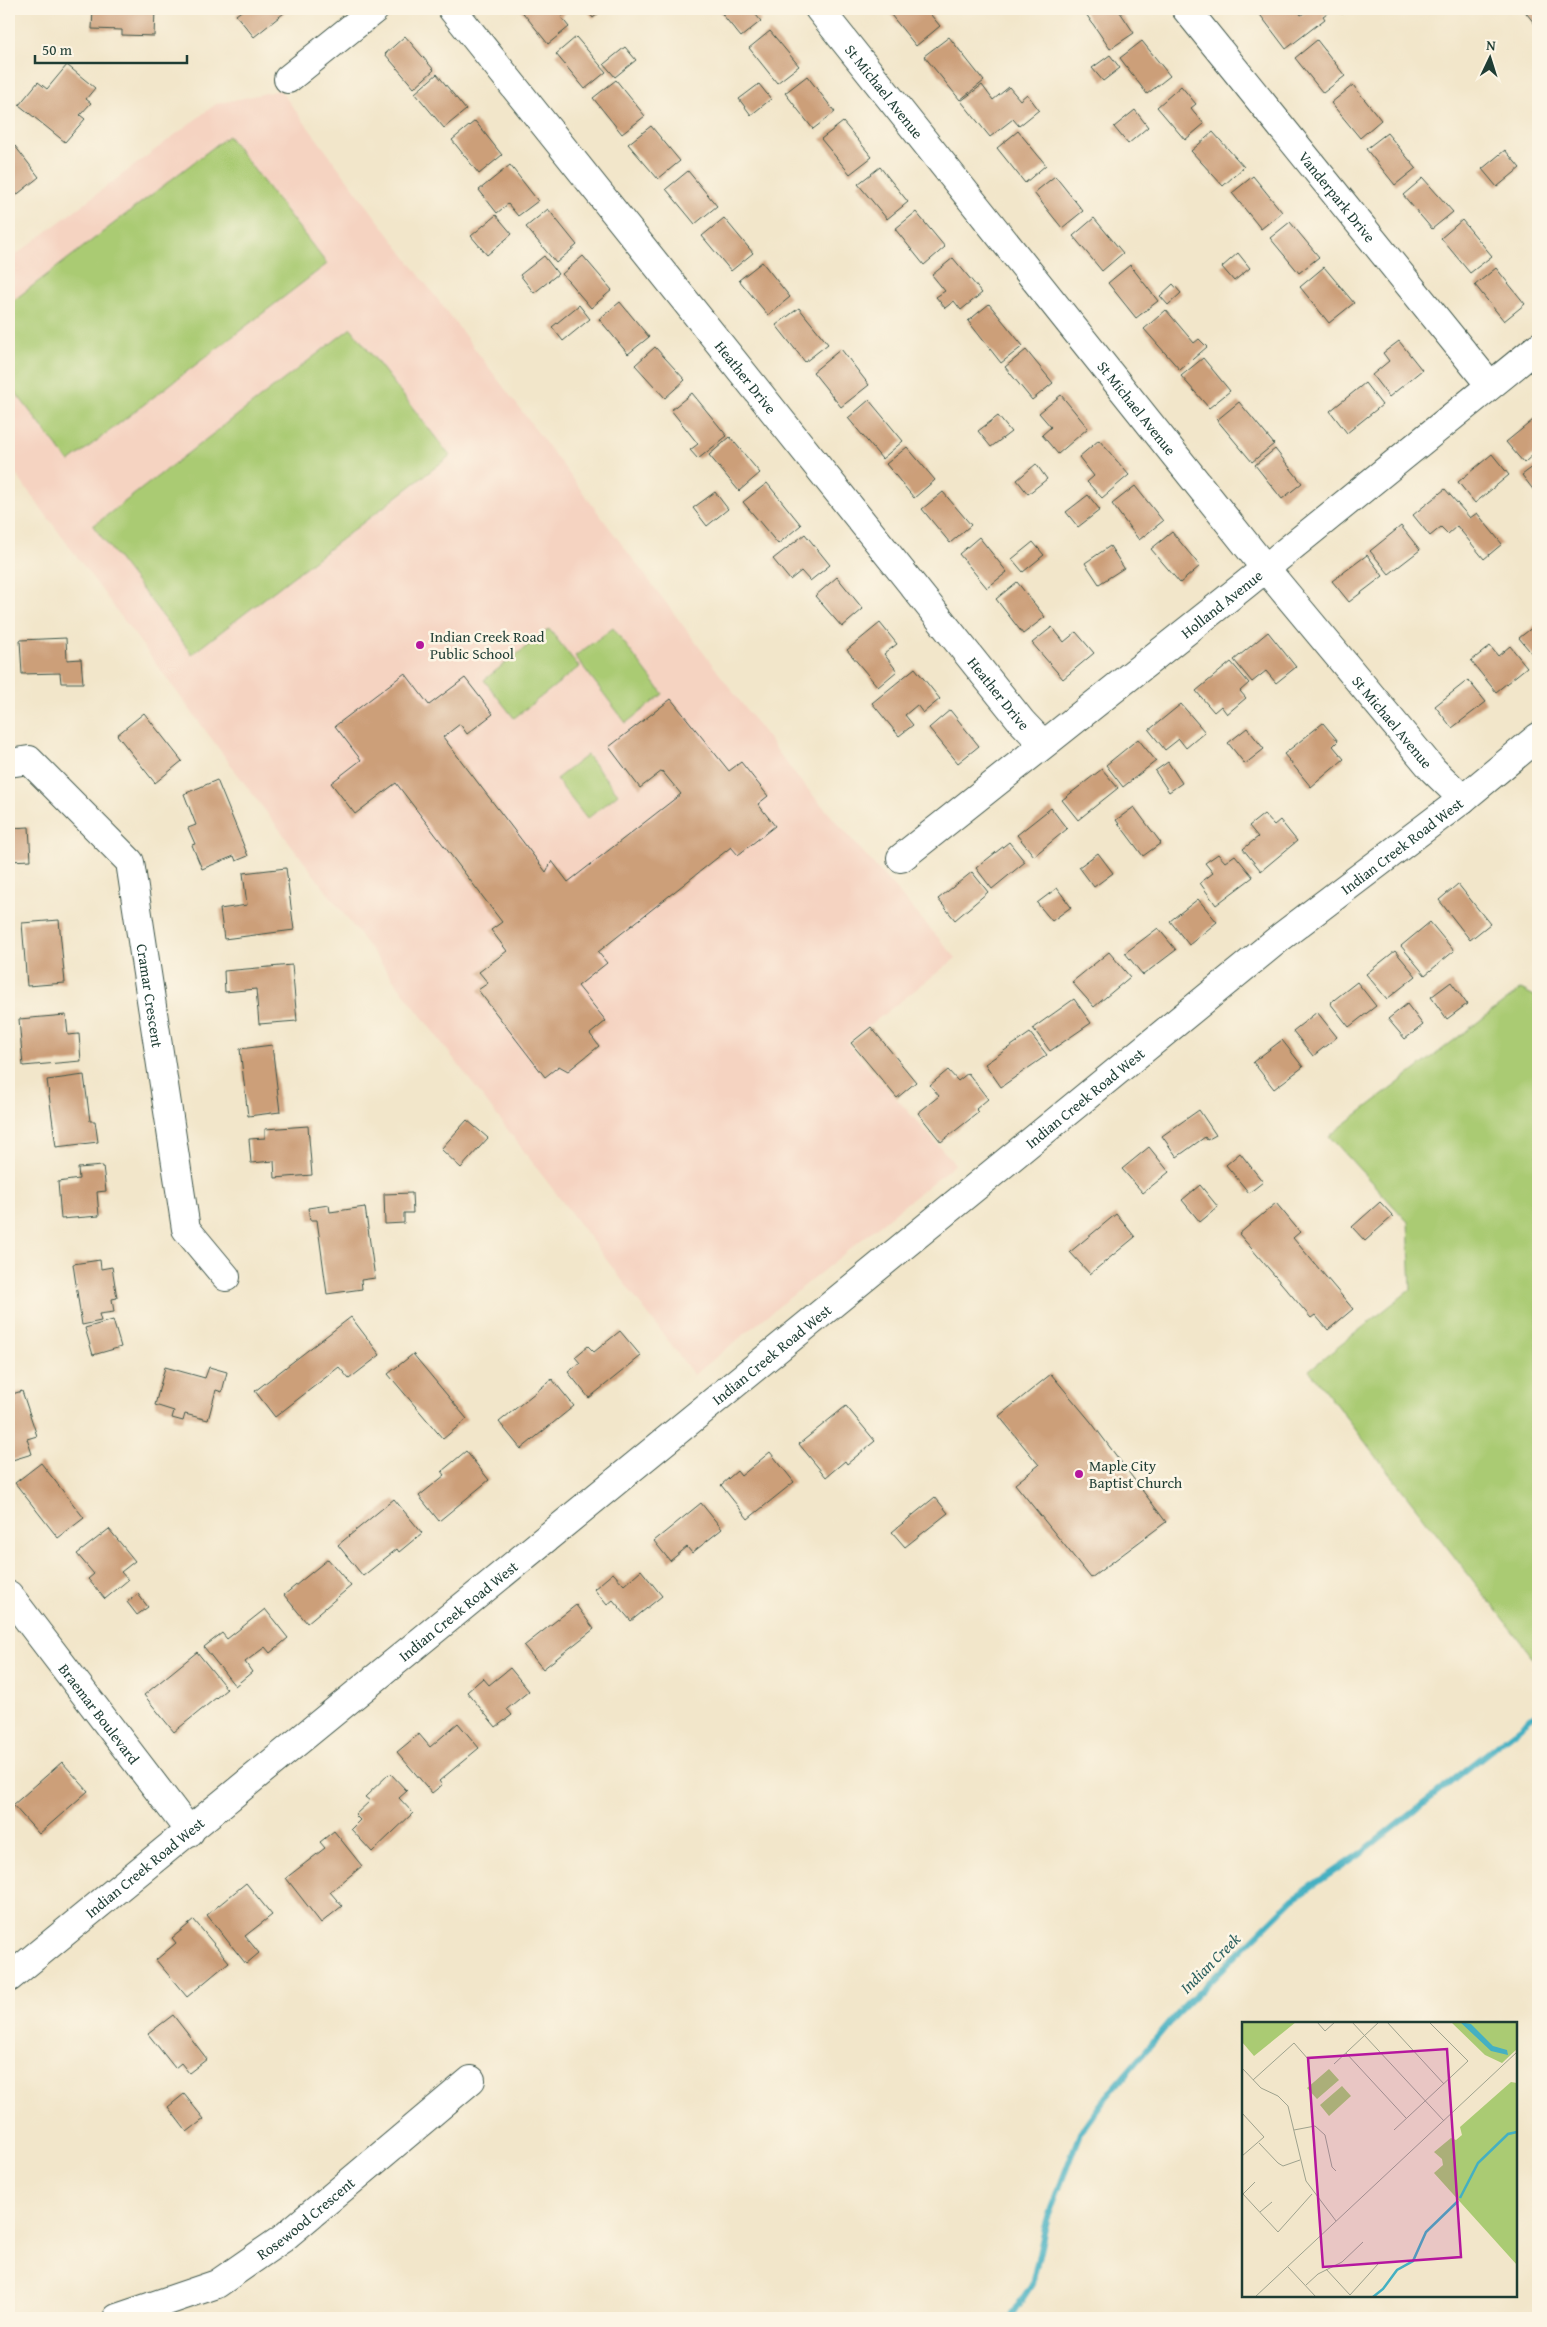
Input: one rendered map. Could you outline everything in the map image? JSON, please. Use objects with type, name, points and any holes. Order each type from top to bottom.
[{"type":"street","points":[[288,79],[375,9]]},
{"type":"street","name":"Heather Drive","points":[[452,9],[1022,722],[1043,744]]},
{"type":"street","name":"St Michael Avenue","points":[[819,9],[1265,568],[1432,770],[1463,799]]},
{"type":"street","name":"Vanderpark Drive","points":[[1186,9],[1490,385]]},
{"type":"street","name":"Holland Avenue","points":[[901,858],[1265,568],[1538,346]]},
{"type":"street","name":"Indian Creek Road West","points":[[9,1978],[190,1832],[1281,937],[1463,799],[1538,737]]},
{"type":"street","name":"Cramar Crescent","points":[[9,762],[29,760],[130,862],[186,1229],[226,1277]]},
{"type":"street","name":"Braemar Boulevard","points":[[9,1595],[190,1832]]},
{"type":"street","name":"Rosewood Crescent","points":[[117,2318],[217,2284],[282,2239],[471,2080]]},
{"type":"shaded area","name":"Indian Creek Road Public School","points":[[280,90],[797,777],[956,958],[847,1043],[955,1164],[694,1375],[245,784],[9,465],[9,260],[216,104]]},
{"type":"green space","points":[[228,136],[327,264],[69,462],[9,384],[9,304]]},
{"type":"green space","points":[[351,328],[450,456],[192,654],[93,526]]},
{"type":"green space","points":[[613,628],[663,694],[626,723],[575,656]]},
{"type":"green space","points":[[549,629],[579,667],[514,718],[484,680]]},
{"type":"green space","points":[[587,755],[618,794],[587,819],[556,779]]},
{"type":"green space","points":[[1521,989],[1538,998],[1538,1664],[1309,1370],[1411,1289],[1408,1222],[1329,1136]]},
{"type":"building","points":[[93,9],[155,9],[154,36],[122,35],[122,30],[92,29]]},
{"type":"building","points":[[244,9],[289,9],[254,37],[236,15]]},
{"type":"building","points":[[520,9],[568,9],[561,17],[569,27],[548,44]]},
{"type":"building","points":[[586,9],[604,9],[593,18]]},
{"type":"building","points":[[718,9],[751,9],[761,21],[741,37]]},
{"type":"building","points":[[926,9],[940,26],[916,46],[887,10]]},
{"type":"building","points":[[1088,9],[1118,9],[1134,33],[1110,49],[1084,11]]},
{"type":"building","points":[[1262,9],[1297,9],[1301,15],[1310,9],[1333,9],[1323,16],[1325,19],[1286,49],[1258,12]]},
{"type":"building","points":[[1337,9],[1349,9],[1342,14]]},
{"type":"building","points":[[1523,9],[1538,9],[1538,28]]},
{"type":"building","points":[[770,31],[799,66],[777,83],[749,48]]},
{"type":"building","points":[[405,36],[434,70],[414,88],[385,54]]},
{"type":"building","points":[[576,37],[606,72],[585,89],[556,54]]},
{"type":"building","points":[[949,37],[984,81],[960,100],[924,56]]},
{"type":"building","points":[[1317,40],[1345,76],[1323,93],[1295,58]]},
{"type":"building","points":[[1142,41],[1170,76],[1147,94],[1120,58]]},
{"type":"building","points":[[625,47],[636,60],[615,77],[604,64]]},
{"type":"building","points":[[1110,55],[1120,68],[1103,81],[1092,68]]},
{"type":"building","points":[[67,65],[95,88],[86,99],[91,103],[80,115],[85,119],[65,142],[19,105],[38,82],[47,89]]},
{"type":"building","points":[[437,74],[466,110],[444,128],[415,93]]},
{"type":"building","points":[[807,76],[835,112],[813,129],[785,93]]},
{"type":"building","points":[[616,80],[645,116],[622,134],[593,98]]},
{"type":"building","points":[[759,84],[771,99],[751,115],[739,99]]},
{"type":"building","points":[[982,85],[993,100],[1009,87],[1020,100],[1027,94],[1039,110],[1019,126],[1013,119],[990,137],[961,101]]},
{"type":"building","points":[[1353,85],[1381,120],[1360,138],[1331,103]]},
{"type":"building","points":[[1181,86],[1196,104],[1191,108],[1204,124],[1185,140],[1157,107]]},
{"type":"building","points":[[1135,110],[1148,127],[1128,144],[1114,127]]},
{"type":"building","points":[[475,121],[502,155],[479,174],[452,140]]},
{"type":"building","points":[[843,122],[872,157],[850,174],[821,139]]},
{"type":"building","points":[[651,126],[680,161],[658,179],[628,144]]},
{"type":"building","points":[[1018,131],[1046,165],[1025,183],[997,148]]},
{"type":"building","points":[[1213,132],[1244,167],[1223,186],[1191,151]]},
{"type":"building","points":[[1387,133],[1416,168],[1395,185],[1366,149]]},
{"type":"building","points":[[15,146],[39,177],[9,201],[9,151]]},
{"type":"building","points":[[1505,150],[1520,168],[1497,187],[1482,169]]},
{"type":"building","points":[[510,165],[538,201],[518,216],[508,204],[497,213],[479,190]]},
{"type":"building","points":[[880,167],[908,202],[887,219],[858,184]]},
{"type":"building","points":[[688,171],[717,206],[695,224],[666,189]]},
{"type":"building","points":[[1055,176],[1083,211],[1062,228],[1034,193]]},
{"type":"building","points":[[1253,176],[1282,212],[1261,229],[1232,193]]},
{"type":"building","points":[[1423,178],[1453,212],[1432,229],[1403,195]]},
{"type":"building","points":[[548,209],[577,245],[556,263],[526,227]]},
{"type":"building","points":[[916,212],[945,247],[924,265],[895,229]]},
{"type":"building","points":[[496,215],[512,234],[487,255],[471,236]]},
{"type":"building","points":[[724,218],[753,253],[731,271],[702,236]]},
{"type":"building","points":[[1094,218],[1123,253],[1102,271],[1073,236]]},
{"type":"building","points":[[1462,220],[1492,256],[1470,273],[1441,238]]},
{"type":"building","points":[[1290,222],[1319,257],[1299,273],[1270,238]]},
{"type":"building","points":[[1238,253],[1250,268],[1234,281],[1222,267]]},
{"type":"building","points":[[544,256],[558,274],[534,293],[520,275]]},
{"type":"building","points":[[583,256],[612,290],[591,308],[562,274]]},
{"type":"building","points":[[953,258],[982,293],[961,310],[954,301],[945,308],[936,297],[945,291],[932,275]]},
{"type":"building","points":[[762,262],[790,297],[768,315],[739,280]]},
{"type":"building","points":[[1130,265],[1158,301],[1136,318],[1108,283]]},
{"type":"building","points":[[1324,267],[1354,303],[1329,323],[1300,287]]},
{"type":"building","points":[[1496,268],[1525,304],[1504,321],[1475,285]]},
{"type":"building","points":[[1173,284],[1181,293],[1168,305],[1160,296]]},
{"type":"building","points":[[620,302],[649,337],[628,354],[599,319]]},
{"type":"building","points":[[989,304],[1023,346],[1001,363],[968,321]]},
{"type":"building","points":[[579,305],[590,319],[563,341],[552,327]]},
{"type":"building","points":[[799,308],[828,344],[805,362],[776,325]]},
{"type":"building","points":[[1166,310],[1194,343],[1199,339],[1207,347],[1180,370],[1144,329]]},
{"type":"building","points":[[1399,341],[1422,370],[1389,397],[1372,375],[1389,361],[1383,353]]},
{"type":"building","points":[[655,347],[685,380],[665,398],[635,365]]},
{"type":"building","points":[[841,349],[869,385],[841,407],[813,372]]},
{"type":"building","points":[[1026,350],[1053,383],[1032,400],[1005,367]]},
{"type":"building","points":[[1203,358],[1230,391],[1209,408],[1181,376]]},
{"type":"building","points":[[1365,383],[1382,405],[1347,433],[1330,411]]},
{"type":"building","points":[[692,393],[727,436],[698,459],[690,450],[698,444],[671,410]]},
{"type":"building","points":[[1061,395],[1088,428],[1058,454],[1042,435],[1051,427],[1039,413]]},
{"type":"building","points":[[869,400],[903,441],[882,459],[848,418]]},
{"type":"building","points":[[1239,402],[1274,444],[1252,462],[1217,420]]},
{"type":"building","points":[[998,416],[1011,432],[991,447],[978,431]]},
{"type":"building","points":[[1538,416],[1538,450],[1524,463],[1506,442]]},
{"type":"building","points":[[730,437],[760,473],[739,491],[709,455]]},
{"type":"building","points":[[1099,440],[1129,475],[1102,498],[1087,482],[1094,476],[1079,457]]},
{"type":"building","points":[[907,447],[935,480],[914,498],[886,464]]},
{"type":"building","points":[[1275,449],[1302,483],[1282,499],[1255,465]]},
{"type":"building","points":[[1492,454],[1509,475],[1475,503],[1458,482]]},
{"type":"building","points":[[1036,464],[1047,479],[1028,494],[1017,480]]},
{"type":"building","points":[[1534,466],[1538,471],[1538,489],[1535,492],[1522,475]]},
{"type":"building","points":[[767,483],[801,525],[778,544],[743,502]]},
{"type":"building","points":[[1135,486],[1163,521],[1139,540],[1112,504]]},
{"type":"building","points":[[1445,489],[1470,518],[1477,513],[1502,544],[1484,559],[1457,526],[1448,534],[1441,527],[1430,536],[1413,515]]},
{"type":"building","points":[[715,492],[728,509],[707,526],[693,508]]},
{"type":"building","points":[[943,492],[971,525],[950,543],[922,509]]},
{"type":"building","points":[[1088,495],[1100,510],[1078,527],[1066,512]]},
{"type":"building","points":[[1401,526],[1420,550],[1389,574],[1370,551]]},
{"type":"building","points":[[1172,532],[1200,566],[1180,583],[1151,549]]},
{"type":"building","points":[[805,534],[830,565],[810,581],[801,571],[790,580],[773,559]]},
{"type":"building","points":[[979,537],[1007,572],[987,588],[959,554]]},
{"type":"building","points":[[1033,542],[1044,555],[1023,572],[1012,559]]},
{"type":"building","points":[[1110,546],[1124,568],[1099,584],[1085,563]]},
{"type":"building","points":[[1367,555],[1383,576],[1349,602],[1332,581]]},
{"type":"building","points":[[837,577],[863,609],[842,627],[815,596]]},
{"type":"building","points":[[1017,582],[1045,617],[1023,634],[996,599]]},
{"type":"building","points":[[880,623],[897,644],[884,654],[897,671],[878,687],[847,650]]},
{"type":"building","points":[[1538,623],[1538,661],[1519,638]]},
{"type":"building","points":[[1052,627],[1064,642],[1076,632],[1094,653],[1063,679],[1032,643]]},
{"type":"building","points":[[1268,632],[1296,667],[1276,683],[1266,671],[1252,682],[1234,660]]},
{"type":"building","points":[[66,638],[67,660],[81,659],[83,683],[61,683],[60,673],[22,674],[20,640]]},
{"type":"building","points":[[1490,646],[1498,656],[1510,646],[1527,667],[1496,692],[1471,661]]},
{"type":"building","points":[[1231,662],[1249,683],[1240,691],[1246,698],[1227,714],[1221,706],[1214,712],[1196,691]]},
{"type":"building","points":[[915,668],[940,699],[923,713],[917,705],[905,715],[913,725],[899,736],[872,703]]},
{"type":"building","points":[[405,673],[429,705],[465,678],[493,714],[467,734],[460,724],[443,737],[546,872],[552,861],[568,882],[681,794],[662,771],[640,788],[609,747],[671,699],[729,771],[741,762],[768,796],[758,804],[775,826],[738,855],[731,847],[598,952],[607,963],[578,986],[606,1021],[590,1034],[599,1046],[568,1071],[559,1066],[545,1077],[478,990],[488,983],[479,972],[507,951],[491,930],[502,922],[396,783],[355,814],[331,783],[361,760],[335,726]]},
{"type":"building","points":[[1468,680],[1486,702],[1452,728],[1435,706]]},
{"type":"building","points":[[1181,704],[1205,732],[1186,748],[1179,739],[1165,750],[1149,730]]},
{"type":"building","points":[[950,710],[979,746],[958,763],[929,728]]},
{"type":"building","points":[[144,713],[182,761],[155,783],[117,735]]},
{"type":"building","points":[[1323,723],[1338,741],[1333,746],[1344,759],[1311,787],[1284,754]]},
{"type":"building","points":[[1247,728],[1264,749],[1245,764],[1228,743]]},
{"type":"building","points":[[1138,739],[1156,761],[1123,787],[1106,765]]},
{"type":"building","points":[[1168,762],[1182,783],[1169,792],[1155,771]]},
{"type":"building","points":[[1102,769],[1118,788],[1078,820],[1062,800]]},
{"type":"building","points":[[217,780],[248,856],[236,861],[234,856],[202,869],[192,845],[195,844],[188,828],[196,825],[184,794]]},
{"type":"building","points":[[1134,807],[1161,843],[1143,856],[1116,820]]},
{"type":"building","points":[[1051,808],[1067,829],[1034,856],[1017,835]]},
{"type":"building","points":[[1264,814],[1274,825],[1280,820],[1297,841],[1261,871],[1243,849],[1258,837],[1249,826]]},
{"type":"building","points":[[9,820],[11,820],[11,828],[29,827],[31,860],[9,861]]},
{"type":"building","points":[[1009,842],[1025,862],[992,889],[976,868]]},
{"type":"building","points":[[1098,853],[1113,873],[1094,887],[1079,867]]},
{"type":"building","points":[[1218,854],[1225,862],[1235,855],[1253,877],[1216,905],[1200,883],[1213,873],[1205,863]]},
{"type":"building","points":[[286,868],[294,930],[224,939],[220,909],[247,905],[243,873]]},
{"type":"building","points":[[972,872],[988,892],[955,920],[938,899]]},
{"type":"building","points":[[1458,884],[1490,924],[1470,940],[1439,900]]},
{"type":"building","points":[[1057,888],[1071,907],[1052,921],[1037,903]]},
{"type":"building","points":[[1198,899],[1217,922],[1189,945],[1170,921]]},
{"type":"building","points":[[59,920],[65,983],[27,986],[22,923]]},
{"type":"building","points":[[1430,922],[1454,951],[1425,975],[1401,946]]},
{"type":"building","points":[[1158,928],[1176,950],[1143,975],[1125,953]]},
{"type":"building","points":[[1395,951],[1416,976],[1387,999],[1366,974]]},
{"type":"building","points":[[1109,952],[1130,977],[1094,1007],[1072,982]]},
{"type":"building","points":[[292,965],[297,1021],[259,1024],[256,989],[225,992],[224,971]]},
{"type":"building","points":[[1357,982],[1376,1006],[1349,1027],[1330,1003]]},
{"type":"building","points":[[1451,982],[1467,1004],[1447,1019],[1431,997]]},
{"type":"building","points":[[1074,999],[1091,1023],[1050,1051],[1033,1028]]},
{"type":"building","points":[[1407,1004],[1423,1025],[1405,1039],[1388,1019]]},
{"type":"building","points":[[1317,1012],[1337,1037],[1313,1056],[1293,1031]]},
{"type":"building","points":[[66,1015],[68,1035],[79,1034],[81,1061],[23,1066],[19,1019]]},
{"type":"building","points":[[871,1027],[916,1082],[897,1098],[851,1043]]},
{"type":"building","points":[[1030,1033],[1047,1055],[1001,1087],[985,1064]]},
{"type":"building","points":[[1282,1040],[1303,1067],[1274,1089],[1253,1062]]},
{"type":"building","points":[[272,1045],[280,1112],[248,1116],[240,1049]]},
{"type":"building","points":[[948,1070],[958,1081],[968,1073],[988,1099],[976,1109],[979,1112],[941,1142],[918,1113],[939,1096],[930,1085]]},
{"type":"building","points":[[84,1075],[90,1121],[95,1121],[98,1142],[56,1147],[47,1080]]},
{"type":"building","points":[[1199,1110],[1216,1135],[1207,1140],[1205,1137],[1177,1157],[1162,1136]]},
{"type":"building","points":[[467,1120],[488,1138],[461,1168],[441,1149]]},
{"type":"building","points":[[308,1126],[312,1175],[275,1178],[274,1161],[251,1163],[249,1139],[265,1138],[265,1129]]},
{"type":"building","points":[[1149,1147],[1169,1172],[1143,1193],[1122,1169]]},
{"type":"building","points":[[1240,1153],[1263,1182],[1249,1193],[1226,1165]]},
{"type":"building","points":[[103,1166],[106,1191],[97,1192],[99,1216],[61,1219],[58,1182],[79,1179],[78,1168]]},
{"type":"building","points":[[1200,1185],[1218,1207],[1200,1222],[1182,1200]]},
{"type":"building","points":[[412,1193],[413,1213],[404,1213],[404,1223],[385,1224],[384,1194]]},
{"type":"building","points":[[1380,1202],[1393,1216],[1365,1241],[1352,1227]]},
{"type":"building","points":[[1276,1203],[1300,1232],[1293,1238],[1353,1309],[1328,1330],[1315,1315],[1311,1318],[1239,1234]]},
{"type":"building","points":[[329,1205],[330,1212],[365,1207],[375,1278],[361,1280],[362,1289],[327,1294],[317,1220],[310,1220],[308,1208]]},
{"type":"building","points":[[1116,1214],[1135,1237],[1090,1274],[1070,1252]]},
{"type":"building","points":[[100,1260],[101,1269],[112,1267],[117,1298],[112,1299],[114,1312],[99,1314],[101,1321],[82,1325],[73,1264]]},
{"type":"building","points":[[351,1317],[380,1355],[349,1379],[339,1367],[275,1417],[255,1391]]},
{"type":"building","points":[[113,1320],[121,1347],[93,1355],[85,1328]]},
{"type":"building","points":[[620,1331],[641,1356],[589,1398],[568,1372],[580,1363],[575,1357],[588,1346],[594,1352]]},
{"type":"building","points":[[413,1354],[467,1419],[443,1439],[388,1374]]},
{"type":"building","points":[[165,1367],[205,1378],[209,1367],[227,1372],[222,1392],[216,1390],[208,1420],[185,1414],[183,1421],[172,1418],[174,1411],[155,1405]]},
{"type":"building","name":"Maple City Baptist Church","points":[[1051,1374],[1091,1422],[1166,1522],[1091,1578],[1015,1484],[1039,1465],[999,1416]]},
{"type":"building","points":[[552,1379],[574,1406],[521,1449],[499,1422]]},
{"type":"building","points":[[22,1391],[37,1436],[27,1439],[32,1454],[9,1461],[9,1395]]},
{"type":"building","points":[[846,1406],[875,1441],[847,1464],[845,1461],[826,1477],[799,1444]]},
{"type":"building","points":[[466,1451],[489,1480],[439,1521],[419,1496],[445,1475],[442,1471]]},
{"type":"building","points":[[770,1452],[794,1482],[748,1519],[721,1485],[737,1471],[741,1476]]},
{"type":"building","points":[[41,1463],[84,1518],[58,1538],[15,1483]]},
{"type":"building","points":[[935,1497],[948,1513],[905,1547],[892,1532]]},
{"type":"building","points":[[394,1499],[422,1533],[399,1552],[397,1549],[363,1576],[338,1545]]},
{"type":"building","points":[[701,1503],[722,1529],[692,1553],[687,1547],[670,1561],[654,1541]]},
{"type":"building","points":[[109,1529],[135,1561],[121,1572],[128,1580],[105,1599],[88,1579],[94,1574],[77,1554]]},
{"type":"building","points":[[328,1559],[351,1586],[307,1623],[284,1595]]},
{"type":"building","points":[[641,1570],[662,1596],[631,1621],[613,1600],[607,1605],[594,1589],[613,1573],[624,1585]]},
{"type":"building","points":[[138,1594],[148,1607],[137,1615],[127,1602]]},
{"type":"building","points":[[576,1605],[594,1629],[543,1669],[524,1646]]},
{"type":"building","points":[[265,1609],[288,1638],[270,1653],[265,1647],[245,1662],[252,1672],[235,1686],[204,1647],[222,1633],[227,1639]]},
{"type":"building","points":[[197,1652],[227,1689],[174,1732],[144,1695]]},
{"type":"building","points":[[510,1668],[529,1691],[507,1709],[512,1715],[496,1727],[467,1692],[483,1678],[489,1685]]},
{"type":"building","points":[[458,1723],[479,1748],[439,1781],[442,1785],[432,1793],[397,1752],[419,1734],[430,1747]]},
{"type":"building","points":[[62,1762],[88,1791],[39,1834],[13,1805]]},
{"type":"building","points":[[390,1773],[407,1791],[399,1798],[413,1813],[372,1852],[351,1829],[360,1820],[355,1815],[370,1801],[365,1797]]},
{"type":"building","points":[[334,1831],[362,1866],[330,1892],[342,1906],[321,1923],[286,1878],[325,1848],[320,1842]]},
{"type":"building","points":[[246,1883],[272,1915],[245,1936],[259,1953],[246,1964],[207,1915]]},
{"type":"building","points":[[194,1920],[229,1962],[187,1997],[156,1960],[176,1943],[172,1938]]},
{"type":"building","points":[[173,2015],[207,2059],[189,2073],[181,2063],[175,2068],[148,2034]]},
{"type":"building","points":[[184,2094],[204,2119],[187,2132],[168,2107]]},
{"type":"waterway","name":"Indian Creek","points":[[1010,2318],[1032,2284],[1047,2220],[1080,2133],[1103,2101],[1175,2016],[1293,1899],[1361,1853],[1538,1713]]},
{"type":"place","name":"Indian Creek Road Public School","points":[[420,645]]},
{"type":"place","name":"Maple City Baptist Church","points":[[1079,1474]]}]
